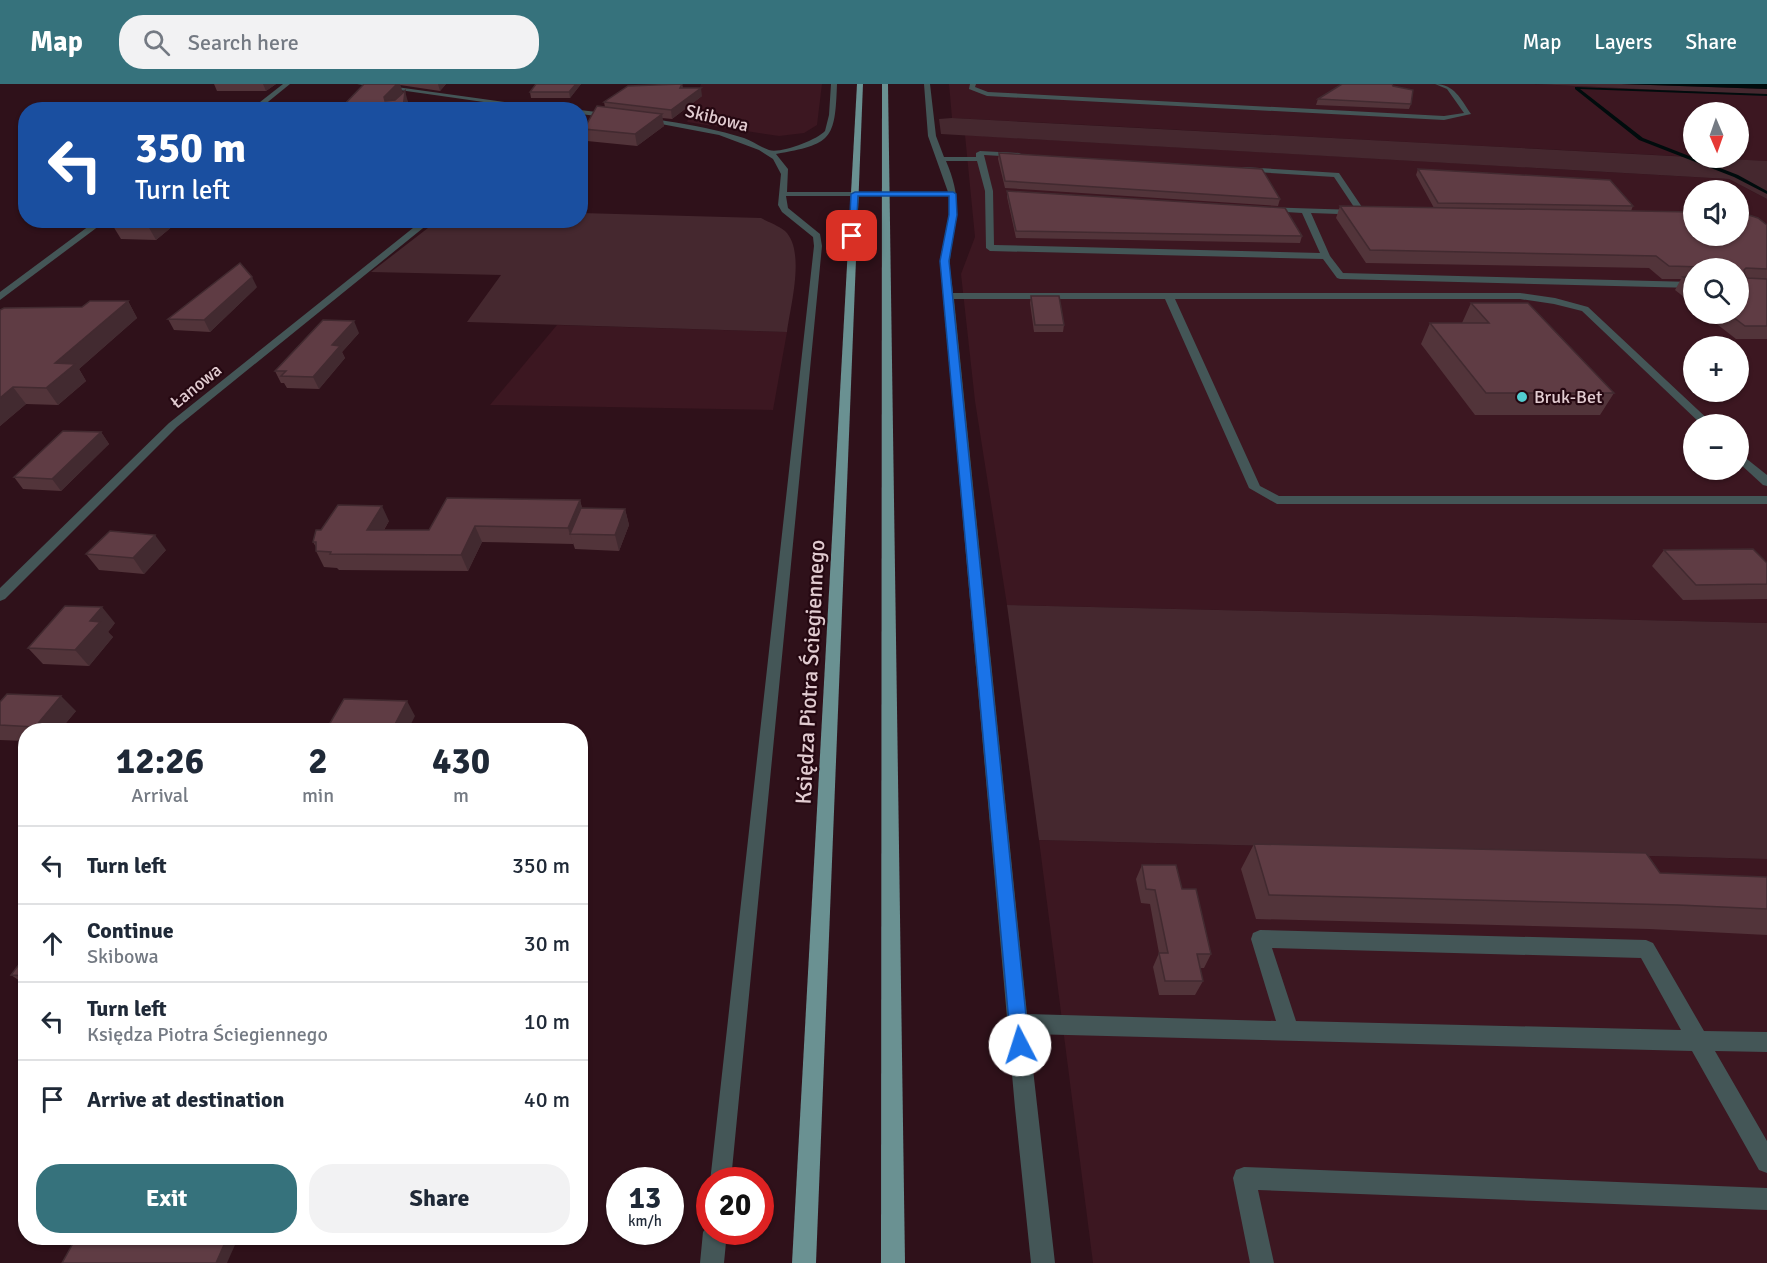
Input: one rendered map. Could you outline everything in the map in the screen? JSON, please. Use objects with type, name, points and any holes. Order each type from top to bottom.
[{"type":"main road","name":"Księdza Piotra Ściegiennego","points":[[804,1263],[860,84]]},
{"type":"main road","points":[[885,84],[893,1263]]},
{"type":"street","points":[[263,102],[287,84]]},
{"type":"street","points":[[360,84],[498,102]]},
{"type":"street","points":[[770,153],[804,146],[825,137],[829,130],[834,84]]},
{"type":"street","points":[[927,84],[932,136],[950,178],[953,194],[953,215],[945,261],[1043,1263]]},
{"type":"street","points":[[973,84],[971,88],[987,94],[1444,118],[1468,114],[1449,88],[1438,84]]},
{"type":"street","points":[[406,97],[413,91]]},
{"type":"street","points":[[588,113],[623,117]]},
{"type":"street","name":"Skibowa","points":[[634,119],[726,134],[745,140],[770,153],[784,169],[784,194],[781,200],[784,210],[817,236],[818,246],[721,1167]]},
{"type":"street","points":[[1027,156],[980,153],[989,191],[990,248],[1326,256]]},
{"type":"street","points":[[941,159],[980,159]]},
{"type":"street","points":[[1230,168],[1336,175],[1362,213]]},
{"type":"street","points":[[989,191],[1000,192]]},
{"type":"street","points":[[784,194],[953,194]]},
{"type":"street","points":[[1259,209],[1374,213]]},
{"type":"street","points":[[1306,212],[1326,256],[1340,276],[1683,285]]},
{"type":"street","points":[[0,297],[92,228]]},
{"type":"street","name":"Łanowa","points":[[0,596],[173,425],[419,228]]},
{"type":"street","points":[[948,296],[1520,296],[1555,301],[1586,309],[1696,414]]},
{"type":"street","points":[[1169,297],[1255,488],[1277,500],[1767,500]]},
{"type":"street","points":[[1749,465],[1767,482]]},
{"type":"street","points":[[1289,1030],[1260,939],[1646,949],[1767,1162]]},
{"type":"street","points":[[1018,1024],[1767,1042]]},
{"type":"street","points":[[1262,1263],[1244,1178],[1767,1199]]},
{"type":"street","points":[[712,1263],[714,1245]]},
{"type":"shaded area","points":[[701,84],[822,84],[817,125],[804,133],[779,136],[687,122]]},
{"type":"shaded area","points":[[949,84],[1535,84],[1767,95],[1767,161],[1749,160],[1749,102],[1683,102],[1683,156],[952,118]]},
{"type":"shaded area","points":[[1535,84],[1622,84],[1767,89],[1767,95]]},
{"type":"shaded area","points":[[1622,84],[1767,84],[1767,89]]},
{"type":"shaded area","points":[[939,119],[1683,157],[1683,168],[1749,168],[1749,160],[1767,161],[1767,199],[1749,190],[1749,180],[941,134]]},
{"type":"shaded area","points":[[965,135],[1729,179],[1731,180],[1683,180],[1683,246],[1749,246],[1749,190],[1767,199],[1767,623],[1007,605],[975,401],[961,274],[975,237]]},
{"type":"shaded area","points":[[588,213],[761,218],[785,231],[795,252],[796,265],[787,332],[467,322],[501,275],[371,272],[428,228],[588,228]]},
{"type":"shaded area","points":[[557,325],[787,332],[773,410],[490,405]]},
{"type":"shaded area","points":[[1007,605],[1767,623],[1767,859],[1039,840]]},
{"type":"shaded area","points":[[1039,840],[1767,859],[1767,1263],[1093,1263]]},
{"type":"building","points":[[364,84],[397,84],[384,97],[385,101],[395,100],[405,91],[404,102],[347,102]]},
{"type":"building","points":[[536,84],[576,84],[569,92],[530,92]]},
{"type":"building","points":[[682,84],[680,88],[701,88],[671,110],[604,102],[628,86]]},
{"type":"building","points":[[1342,84],[1392,84],[1413,90],[1411,104],[1318,99]]},
{"type":"building","points":[[597,106],[662,114],[635,134],[588,129],[588,122]]},
{"type":"building","points":[[999,153],[1262,169],[1280,199],[1005,181]]},
{"type":"building","points":[[1418,169],[1610,180],[1633,206],[1438,203]]},
{"type":"building","points":[[1007,191],[1285,208],[1302,236],[1016,231]]},
{"type":"building","points":[[1340,206],[1683,212],[1683,246],[1749,246],[1749,215],[1767,225],[1767,269],[1749,268],[1749,258],[1683,258],[1683,266],[1669,266],[1656,256],[1370,250]]},
{"type":"building","points":[[240,263],[252,277],[204,320],[168,319]]},
{"type":"building","points":[[1749,278],[1767,279],[1767,326],[1742,324],[1749,324]]},
{"type":"building","points":[[1031,296],[1059,296],[1064,325],[1035,325]]},
{"type":"building","points":[[90,301],[128,301],[55,363],[75,364],[46,388],[13,387],[0,398],[0,310],[4,308],[82,307]]},
{"type":"building","points":[[1471,303],[1528,303],[1614,393],[1486,393],[1430,323],[1489,323]]},
{"type":"building","points":[[323,320],[354,321],[332,345],[340,346],[313,377],[281,376],[286,371],[275,371]]},
{"type":"building","points":[[63,431],[101,432],[52,479],[14,477]]},
{"type":"building","points":[[447,498],[580,500],[568,528],[475,526],[461,555],[330,554],[331,552],[316,551],[316,542],[313,542],[316,530],[321,530],[338,505],[382,506],[367,530],[429,530]]},
{"type":"building","points":[[581,508],[625,509],[615,535],[570,534]]},
{"type":"building","points":[[110,531],[155,535],[133,558],[86,554]]},
{"type":"building","points":[[1753,549],[1767,563],[1767,584],[1696,585],[1664,550]]},
{"type":"building","points":[[65,606],[102,607],[90,621],[100,622],[75,650],[28,648]]},
{"type":"building","points":[[7,694],[61,696],[38,723],[18,723],[18,726],[0,725],[0,702]]},
{"type":"building","points":[[344,699],[407,701],[396,723],[330,723]]},
{"type":"building","points":[[1254,844],[1646,853],[1660,873],[1767,877],[1767,909],[1269,895]]},
{"type":"building","points":[[1142,865],[1176,865],[1182,889],[1196,889],[1211,954],[1197,954],[1203,981],[1165,981],[1159,953],[1168,953],[1155,890],[1146,889]]},
{"type":"building","points":[[18,966],[18,975],[11,975]]},
{"type":"building","points":[[72,1245],[224,1245],[216,1263],[62,1263]]},
{"type":"waterway","points":[[1767,95],[1576,88],[1641,139],[1736,176],[1767,193]]},
{"type":"place","name":"Bruk-Bet","points":[[1522,397]]},
{"type":"route","points":[[852,236],[855,194],[953,194],[953,215],[945,261],[1020,1045]]}]
